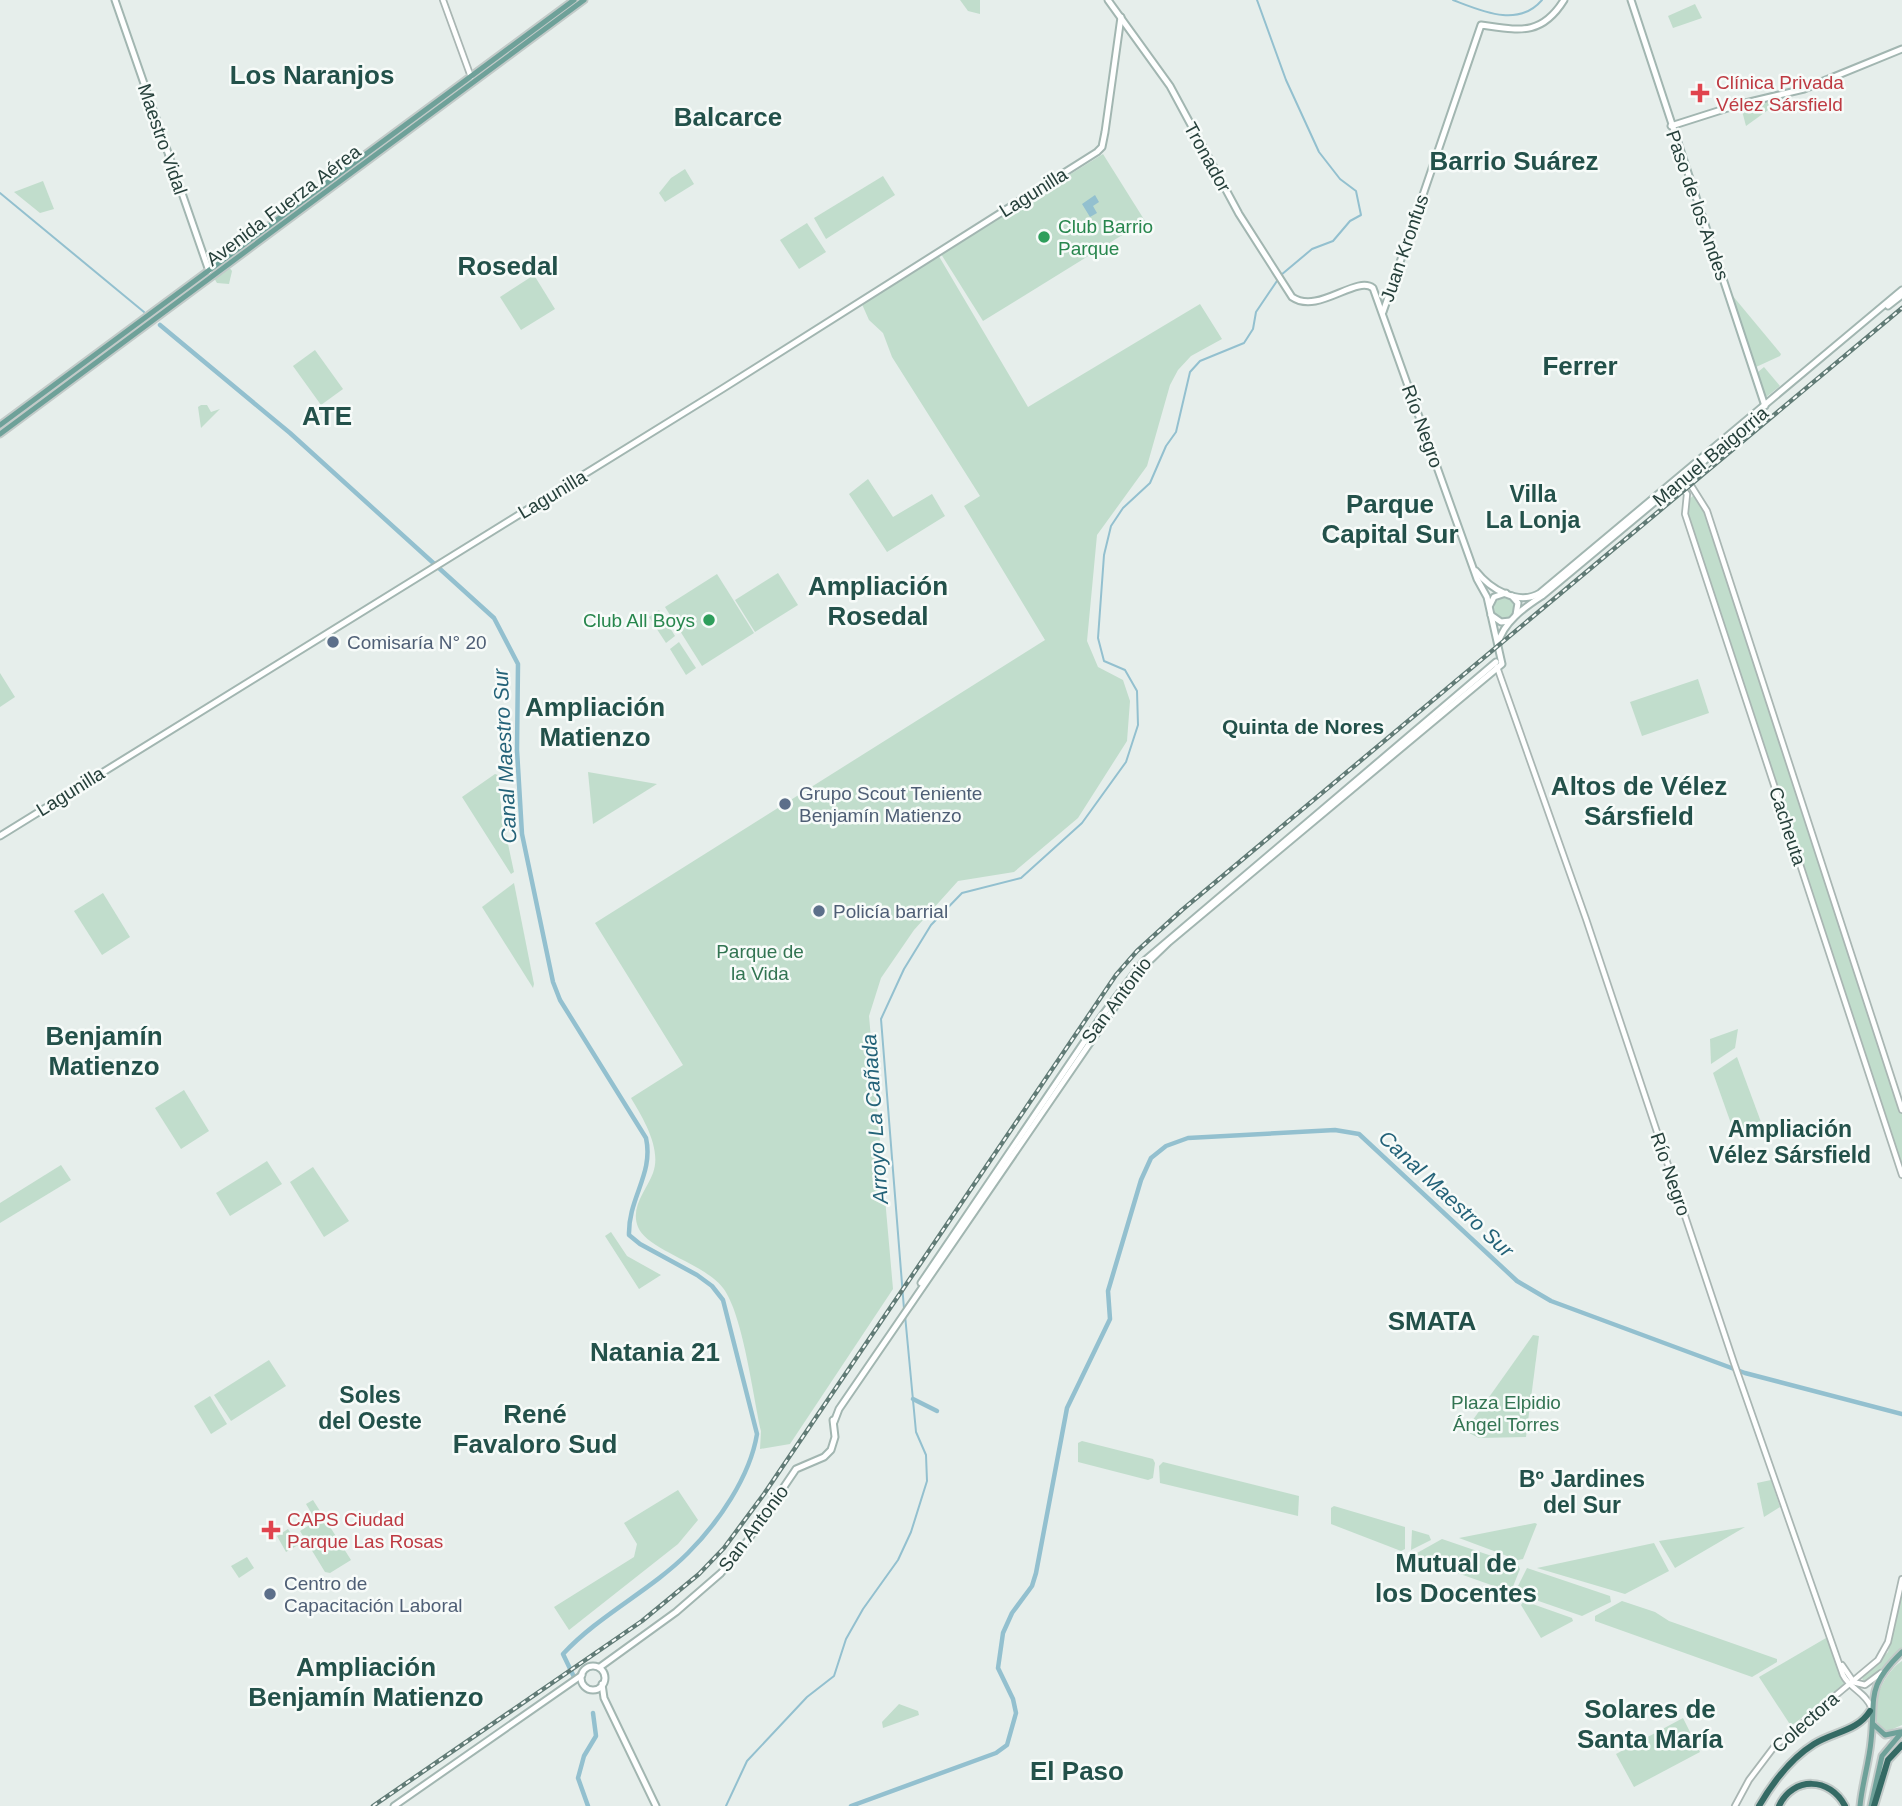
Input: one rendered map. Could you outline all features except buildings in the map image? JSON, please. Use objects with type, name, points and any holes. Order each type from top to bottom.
[{"type":"highway","points":[[1759,1806],[1773,1783],[1799,1755],[1824,1738],[1860,1724],[1871,1711]]},
{"type":"highway","points":[[1873,1806],[1888,1760],[1902,1745]]},
{"type":"highway","points":[[1779,1806],[1791,1790],[1812,1783],[1833,1790],[1845,1806]]},
{"type":"main road","name":"Maestro Vidal","points":[[114,0],[209,271]]},
{"type":"main road","name":"Avenida Fuerza Aérea","points":[[0,425],[574,0]]},
{"type":"main road","name":"Avenida Fuerza Aérea","points":[[0,434],[584,0]]},
{"type":"main road","name":"Tronador","points":[[1108,0],[1175,93],[1239,214],[1294,299],[1313,302],[1370,285]]},
{"type":"main road","name":"Juan Kronfus","points":[[1382,313],[1480,25],[1530,29],[1552,16],[1564,0]]},
{"type":"main road","name":"Paso de los Andes","points":[[1631,0],[1766,407]]},
{"type":"main road","name":"Lagunilla","points":[[0,836],[827,324],[1102,147],[1121,17]]},
{"type":"main road","points":[[1671,126],[1737,105],[1804,89],[1902,49]]},
{"type":"main road","name":"Río Negro","points":[[1370,285],[1489,608]]},
{"type":"main road","name":"Manuel Baigorria","points":[[1509,595],[1526,598],[1541,593],[1685,476],[1902,292]]},
{"type":"main road","points":[[149,325],[153,313]]},
{"type":"main road","name":"Manuel Baigorria","points":[[1515,617],[1677,482]]},
{"type":"main road","name":"Río Negro","points":[[1475,568],[1488,584],[1509,595]]},
{"type":"main road","points":[[1498,645],[1500,636],[1515,617],[1518,603],[1509,595],[1494,597],[1489,608],[1498,645],[1499,664]]},
{"type":"main road","points":[[1492,615],[1502,622],[1515,617]]},
{"type":"main road","name":"San Antonio","points":[[394,1806],[582,1675],[619,1655],[721,1573],[748,1540],[796,1469],[820,1459],[831,1450],[835,1437],[835,1409],[899,1319],[1101,1017],[1143,961],[1499,664]]},
{"type":"main road","name":"San Antonio","points":[[899,1319],[1074,1063],[1149,960],[1499,664]]},
{"type":"main road","points":[[1860,1806],[1876,1687],[1888,1666],[1902,1654]]},
{"type":"main road","name":"San Antonio","points":[[604,1681],[619,1655]]},
{"type":"main road","points":[[600,1667],[604,1670],[608,1706],[656,1806]]},
{"type":"main road","points":[[582,1675],[580,1683],[608,1706]]},
{"type":"main road","points":[[551,1698],[571,1688],[587,1689],[604,1681]]},
{"type":"main road","points":[[1871,1711],[1875,1728],[1882,1734],[1890,1736],[1902,1731]]},
{"type":"main road","points":[[1873,1806],[1882,1756],[1902,1731]]},
{"type":"street","points":[[443,0],[471,77]]},
{"type":"street","name":"Maestro Vidal","points":[[209,271],[211,279]]},
{"type":"street","name":"Cacheuta","points":[[1685,476],[1707,511],[1902,1110]]},
{"type":"street","name":"Cacheuta","points":[[1677,482],[1687,494],[1684,504],[1902,1175]]},
{"type":"street","points":[[1684,504],[1695,494]]},
{"type":"street","name":"Río Negro","points":[[1499,664],[1734,1363],[1839,1658],[1851,1683]]},
{"type":"street","name":"Colectora","points":[[1735,1806],[1754,1772],[1774,1747],[1874,1665],[1884,1651],[1902,1579]]},
{"type":"street","points":[[1851,1683],[1860,1685],[1871,1682],[1888,1666]]},
{"type":"street","points":[[1851,1683],[1865,1695],[1871,1711]]},
{"type":"green space","points":[[960,0],[980,0],[980,14],[968,11]]},
{"type":"green space","points":[[1695,4],[1702,18],[1673,28],[1668,16]]},
{"type":"green space","points":[[466,80],[470,86],[301,209],[324,186]]},
{"type":"green space","points":[[1773,99],[1775,105],[1746,126],[1741,107]]},
{"type":"green space","name":"Club Barrio Parque","points":[[1103,154],[1145,221],[983,321],[941,254]]},
{"type":"green space","points":[[685,169],[694,184],[665,202],[659,193],[671,178]]},
{"type":"green space","points":[[883,176],[895,195],[826,239],[814,218]]},
{"type":"green space","points":[[43,181],[54,209],[40,213],[14,192]]},
{"type":"green space","points":[[807,223],[826,252],[799,269],[780,240]]},
{"type":"green space","name":"Parque de la Vida","points":[[937,253],[1028,407],[1200,304],[1222,339],[1191,356],[1178,370],[1170,385],[1147,466],[1097,535],[1087,641],[1098,667],[1123,680],[1130,701],[1127,741],[1078,818],[1014,872],[958,881],[914,930],[881,978],[869,1016],[893,1289],[790,1444],[760,1449],[761,1431],[747,1356],[730,1300],[714,1279],[652,1243],[638,1227],[637,1206],[653,1173],[655,1154],[650,1134],[631,1098],[683,1065],[595,923],[1045,640],[964,506],[980,496],[892,357],[883,333],[869,320],[861,302]]},
{"type":"green space","points":[[229,267],[232,271],[229,284],[217,283],[214,278]]},
{"type":"green space","points":[[534,275],[555,309],[521,330],[500,297]]},
{"type":"green space","points":[[1732,295],[1781,354],[1780,356],[1756,367]]},
{"type":"green space","points":[[315,350],[343,389],[321,405],[293,366]]},
{"type":"green space","points":[[1764,367],[1780,386],[1765,398],[1758,372]]},
{"type":"green space","points":[[207,405],[211,412],[220,409],[201,428],[198,407]]},
{"type":"green space","points":[[868,479],[893,517],[932,494],[945,516],[887,552],[849,494]]},
{"type":"green space","points":[[1695,494],[1707,511],[1902,1110],[1902,1175],[1684,504]]},
{"type":"green space","points":[[778,573],[798,605],[755,632],[735,600]]},
{"type":"green space","name":"Club All Boys","points":[[717,574],[754,633],[702,666],[665,607]]},
{"type":"green space","points":[[1500,598],[1508,598],[1514,608],[1508,618],[1500,618],[1494,612],[1494,604]]},
{"type":"green space","points":[[659,610],[675,636],[666,643],[649,617]]},
{"type":"green space","points":[[679,642],[696,668],[686,675],[670,649]]},
{"type":"green space","points":[[0,673],[15,697],[0,707]]},
{"type":"green space","points":[[1698,679],[1709,713],[1642,736],[1630,702]]},
{"type":"green space","points":[[588,772],[657,784],[593,824]]},
{"type":"green space","points":[[495,774],[498,775],[502,816],[514,872],[511,874],[462,797]]},
{"type":"green space","points":[[514,883],[534,984],[533,988],[482,907]]},
{"type":"green space","points":[[103,893],[130,937],[102,955],[74,911]]},
{"type":"green space","points":[[1738,1029],[1735,1048],[1711,1064],[1710,1039]]},
{"type":"green space","points":[[1737,1057],[1761,1122],[1734,1132],[1713,1073]]},
{"type":"green space","points":[[184,1090],[209,1131],[181,1149],[155,1108]]},
{"type":"green space","points":[[267,1161],[282,1184],[230,1216],[216,1193]]},
{"type":"green space","points":[[61,1165],[71,1180],[0,1223],[0,1203]]},
{"type":"green space","points":[[313,1167],[349,1221],[324,1237],[290,1182]]},
{"type":"green space","points":[[611,1232],[627,1256],[661,1275],[639,1289],[605,1236]]},
{"type":"green space","name":"Plaza Elpidio Ángel Torres","points":[[1533,1335],[1539,1336],[1526,1437],[1479,1438],[1465,1431]]},
{"type":"green space","points":[[269,1360],[286,1386],[231,1421],[214,1395]]},
{"type":"green space","points":[[210,1396],[227,1424],[211,1434],[194,1406]]},
{"type":"green space","points":[[1082,1441],[1153,1459],[1153,1478],[1148,1480],[1078,1462],[1078,1443]]},
{"type":"green space","points":[[1163,1462],[1299,1496],[1298,1516],[1160,1483],[1159,1466]]},
{"type":"green space","points":[[1771,1480],[1780,1507],[1764,1517],[1757,1483]]},
{"type":"green space","points":[[678,1490],[698,1520],[678,1544],[569,1630],[554,1607],[634,1557],[637,1544],[624,1523]]},
{"type":"green space","points":[[313,1500],[351,1560],[330,1573],[325,1572],[300,1531],[316,1521],[306,1504]]},
{"type":"green space","points":[[1334,1506],[1405,1527],[1405,1549],[1401,1551],[1331,1524],[1331,1508]]},
{"type":"green space","points":[[1537,1524],[1523,1559],[1518,1560],[1459,1538]]},
{"type":"green space","points":[[1745,1527],[1675,1568],[1659,1541]]},
{"type":"green space","points":[[288,1529],[298,1545],[286,1552],[277,1536]]},
{"type":"green space","points":[[1412,1530],[1429,1535],[1431,1540],[1411,1550]]},
{"type":"green space","points":[[1442,1539],[1518,1565],[1520,1569],[1512,1589],[1508,1591],[1418,1559],[1417,1553]]},
{"type":"green space","points":[[1654,1543],[1669,1571],[1625,1594],[1537,1568]]},
{"type":"green space","points":[[247,1557],[254,1568],[239,1578],[231,1566]]},
{"type":"green space","points":[[1527,1568],[1610,1596],[1611,1602],[1582,1616],[1518,1594],[1516,1590]]},
{"type":"green space","points":[[1902,1594],[1902,1648],[1873,1679],[1863,1682],[1862,1677],[1888,1652]]},
{"type":"green space","points":[[1524,1601],[1572,1618],[1573,1621],[1541,1638],[1521,1605]]},
{"type":"green space","points":[[1622,1601],[1655,1612],[1669,1621],[1777,1659],[1777,1662],[1752,1677],[1595,1621],[1595,1616]]},
{"type":"green space","points":[[1826,1638],[1846,1684],[1791,1726],[1759,1677]]},
{"type":"green space","points":[[1902,1661],[1902,1725],[1888,1731],[1880,1726],[1876,1717],[1877,1696],[1888,1675]]},
{"type":"green space","points":[[899,1704],[918,1711],[919,1715],[883,1728],[882,1722]]},
{"type":"green space","points":[[1683,1718],[1700,1752],[1634,1787],[1616,1754]]},
{"type":"water","points":[[1095,195],[1099,202],[1093,206],[1097,213],[1090,217],[1082,204]]},
{"type":"waterway","name":"Arroyo La Cañada","points":[[904,1309],[881,1019],[904,969],[931,925],[962,893],[1021,878],[1082,823],[1126,762],[1138,725],[1137,691],[1125,670],[1104,661],[1098,638],[1104,555],[1111,526],[1123,508],[1150,483],[1166,446],[1176,432],[1190,372],[1200,361],[1244,343],[1253,329],[1256,312],[1281,275],[1312,249],[1333,241],[1350,221],[1361,215],[1356,191],[1340,179],[1319,152],[1286,80],[1257,0]]},
{"type":"waterway","name":"Arroyo La Cañada","points":[[1453,0],[1499,15],[1522,13],[1542,0]]},
{"type":"waterway","name":"Canal Maestro Sur","points":[[0,193],[144,312]]},
{"type":"waterway","name":"Canal Maestro Sur","points":[[160,325],[290,433],[494,618],[518,664],[517,750],[522,834],[553,982],[560,1000],[646,1138],[647,1163],[632,1209],[629,1235],[640,1244],[697,1275],[712,1286],[723,1300],[757,1434],[747,1467],[721,1514],[688,1553],[658,1579],[592,1627],[563,1654],[574,1677]]},
{"type":"waterway","name":"Canal Maestro Sur","points":[[851,1806],[996,1753],[1007,1745],[1016,1713],[1013,1699],[998,1668],[1003,1633],[1012,1613],[1032,1586],[1036,1573],[1067,1408],[1110,1319],[1108,1291],[1141,1180],[1151,1158],[1166,1146],[1188,1138],[1335,1130],[1359,1134],[1517,1281],[1551,1301],[1745,1373],[1902,1414]]},
{"type":"waterway","name":"Arroyo La Cañada","points":[[726,1806],[747,1761],[807,1697],[834,1676],[846,1639],[863,1609],[898,1560],[911,1532],[927,1481],[926,1455],[916,1432],[905,1315]]},
{"type":"waterway","points":[[913,1399],[937,1411]]},
{"type":"waterway","name":"Canal Maestro Sur","points":[[588,1806],[578,1778],[584,1756],[596,1736],[593,1713]]},
{"type":"railway","points":[[373,1806],[642,1621],[699,1574],[724,1548],[764,1494],[1116,975],[1137,951],[1182,910],[1902,308]]},
{"type":"place","name":"Clínica Privada Vélez Sársfield","points":[[1700,93]]},
{"type":"place","name":"Club Barrio Parque","points":[[1044,237]]},
{"type":"place","name":"Club All Boys","points":[[709,620]]},
{"type":"place","name":"Comisaría N° 20","points":[[333,642]]},
{"type":"place","name":"Grupo Scout Teniente Benjamín Matienzo","points":[[785,804]]},
{"type":"place","name":"Policía barrial","points":[[819,911]]},
{"type":"place","name":"CAPS Ciudad Parque Las Rosas","points":[[271,1530]]},
{"type":"place","name":"Centro de Capacitación Laboral","points":[[270,1594]]},
{"type":"district","name":"Los Naranjos","points":[[312,75]]},
{"type":"district","name":"Balcarce","points":[[728,117]]},
{"type":"district","name":"Barrio Suárez","points":[[1514,161]]},
{"type":"district","name":"Rosedal","points":[[508,266]]},
{"type":"district","name":"Ferrer","points":[[1580,366]]},
{"type":"district","name":"ATE","points":[[327,416]]},
{"type":"district","name":"Villa La Lonja","points":[[1533,507]]},
{"type":"district","name":"Parque Capital Sur","points":[[1390,519]]},
{"type":"district","name":"Ampliación Rosedal","points":[[878,601]]},
{"type":"district","name":"Ampliación Matienzo","points":[[595,722]]},
{"type":"district","name":"Quinta de Nores","points":[[1303,727]]},
{"type":"district","name":"Altos de Vélez Sársfield","points":[[1639,801]]},
{"type":"district","name":"Benjamín Matienzo","points":[[104,1051]]},
{"type":"district","name":"Ampliación Vélez Sársfield","points":[[1790,1142]]},
{"type":"district","name":"SMATA","points":[[1432,1321]]},
{"type":"district","name":"Natania 21","points":[[655,1352]]},
{"type":"district","name":"Soles del Oeste","points":[[370,1408]]},
{"type":"district","name":"René Favaloro Sud","points":[[535,1429]]},
{"type":"district","name":"Bº Jardines del Sur","points":[[1582,1492]]},
{"type":"district","name":"Mutual de los Docentes","points":[[1456,1578]]},
{"type":"district","name":"Ampliación Benjamín Matienzo","points":[[366,1682]]},
{"type":"district","name":"Solares de Santa María","points":[[1650,1724]]},
{"type":"district","name":"El Paso","points":[[1077,1771]]}]
